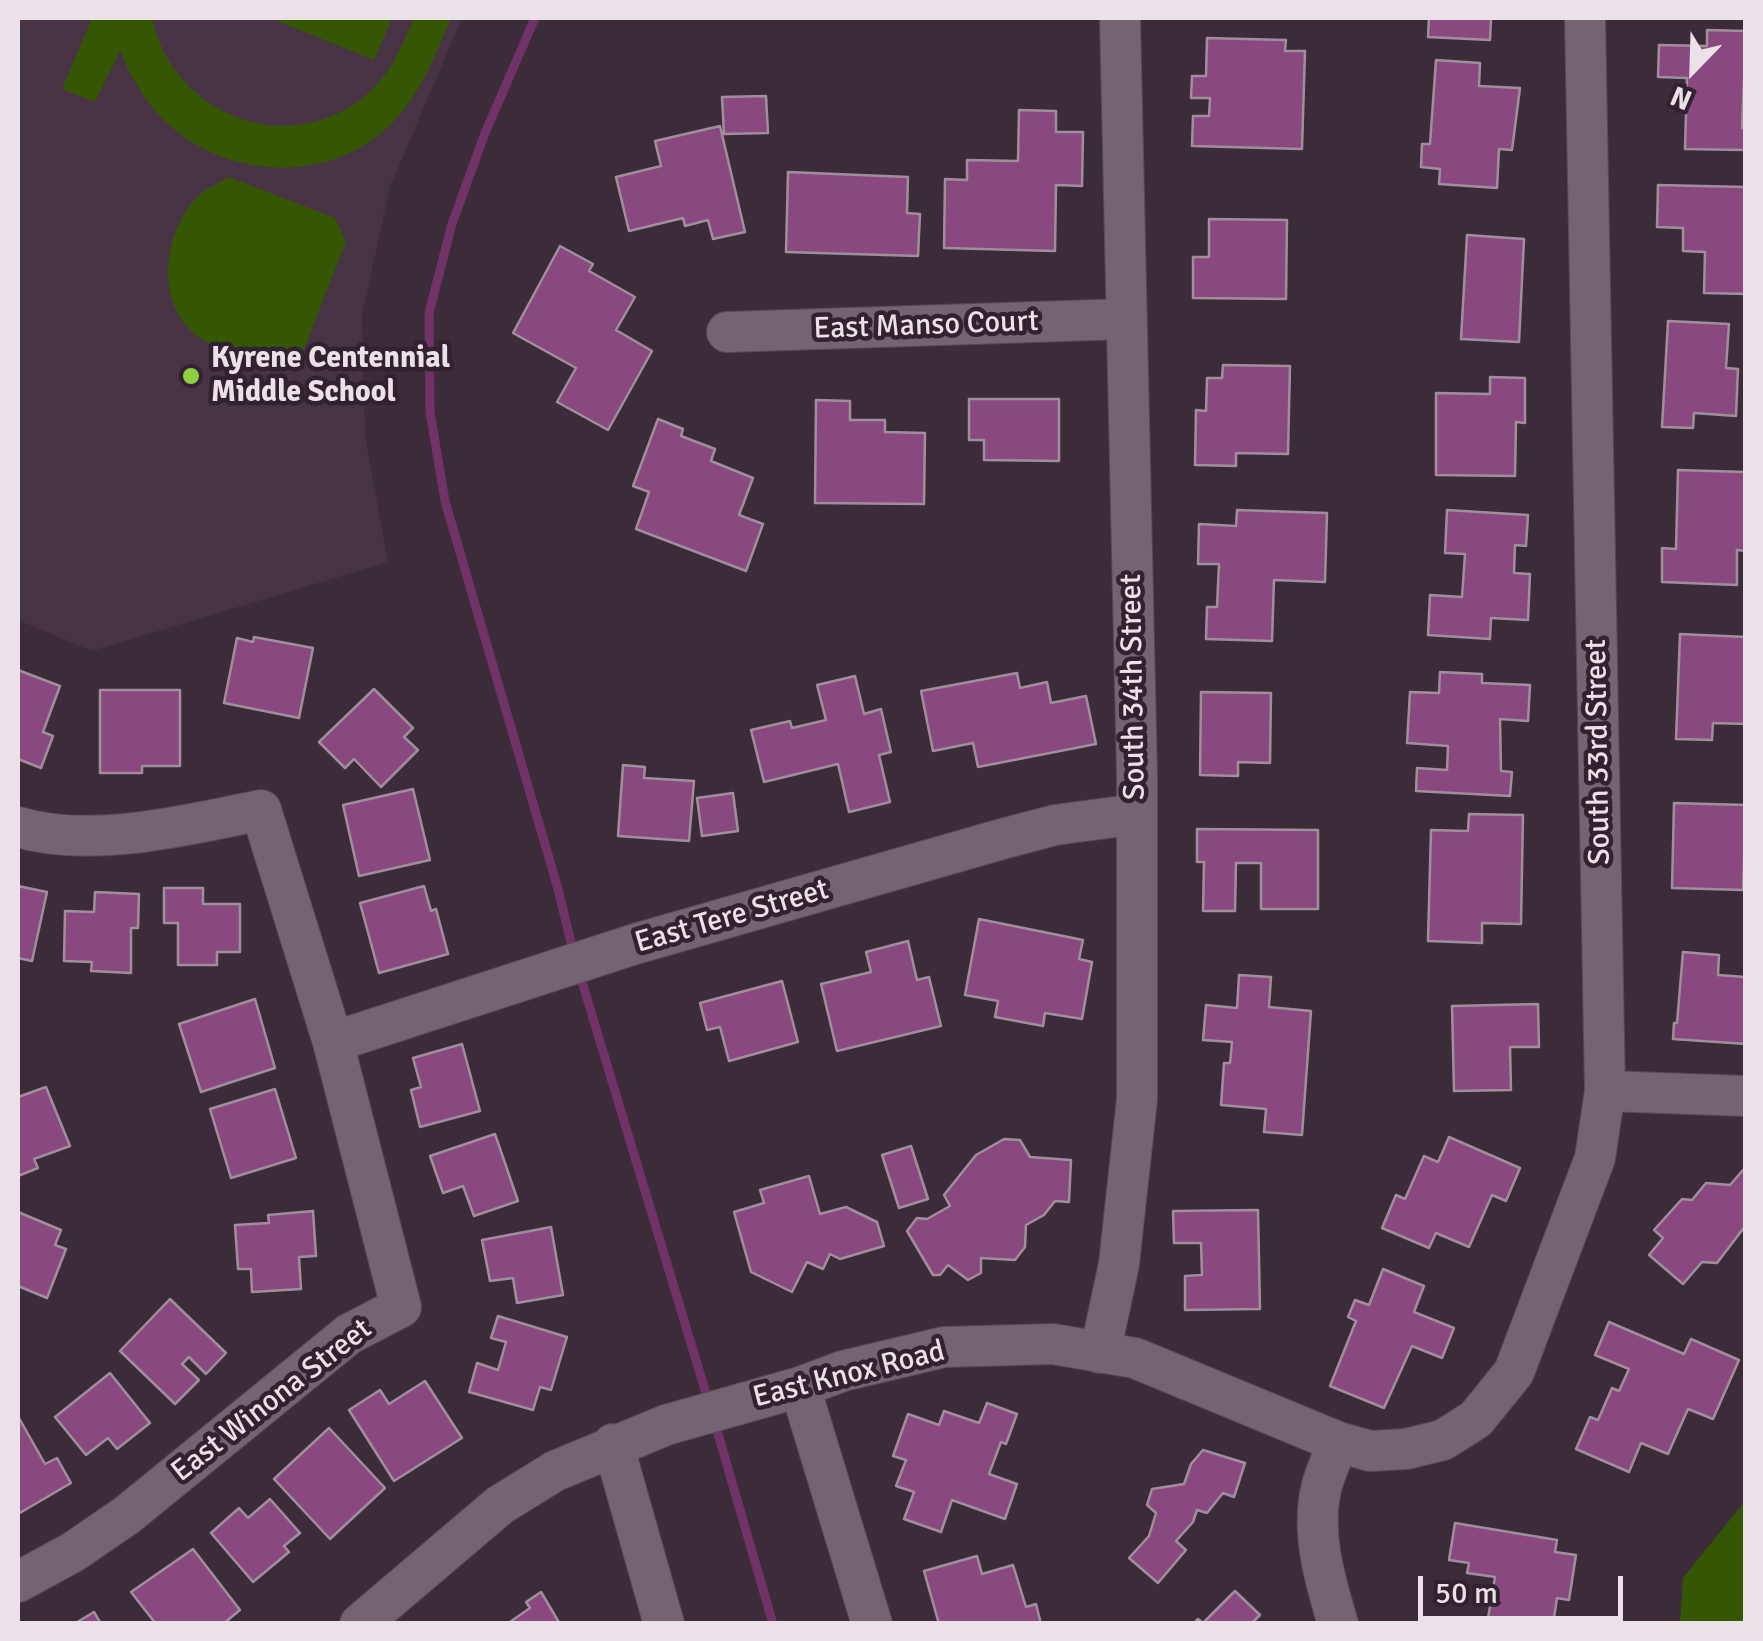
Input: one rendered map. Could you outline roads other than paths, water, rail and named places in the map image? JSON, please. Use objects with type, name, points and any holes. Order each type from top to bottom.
[{"type":"street","name":"South 34th Street","points":[[1100,1352],[1119,1264],[1137,1099],[1137,814],[1120,18]]},
{"type":"street","name":"South 33rd Street","points":[[1443,1440],[1476,1418],[1514,1372],[1595,1158],[1606,1091],[1585,18]]},
{"type":"street","name":"East Manso Court","points":[[727,332],[1126,320]]},
{"type":"street","points":[[18,827],[40,834],[148,833],[261,810],[333,1042]]},
{"type":"street","name":"East Tere Street","points":[[333,1042],[635,944],[1002,838],[1055,825],[1137,814]]},
{"type":"street","name":"East Winona Street","points":[[18,1582],[73,1552],[126,1515],[349,1334],[400,1307],[333,1042]]},
{"type":"street","points":[[1606,1091],[1746,1096]]},
{"type":"street","name":"East Knox Road","points":[[360,1624],[500,1505],[555,1471],[666,1425],[800,1387],[843,1370],[944,1347],[1054,1344],[1134,1358],[1338,1442],[1370,1451],[1406,1449],[1443,1440]]},
{"type":"street","points":[[800,1387],[872,1624]]},
{"type":"street","points":[[1338,1442],[1321,1488],[1319,1538],[1322,1572],[1338,1624]]},
{"type":"street","points":[[614,1444],[664,1624]]},
{"type":"waterway","points":[[535,18],[485,133],[452,224],[429,313],[430,412],[445,501],[574,955]]},
{"type":"waterway","points":[[580,975],[708,1400]]},
{"type":"waterway","points":[[714,1420],[773,1624]]},
{"type":"place","name":"Kyrene Centennial Middle School","points":[[191,376]]}]
